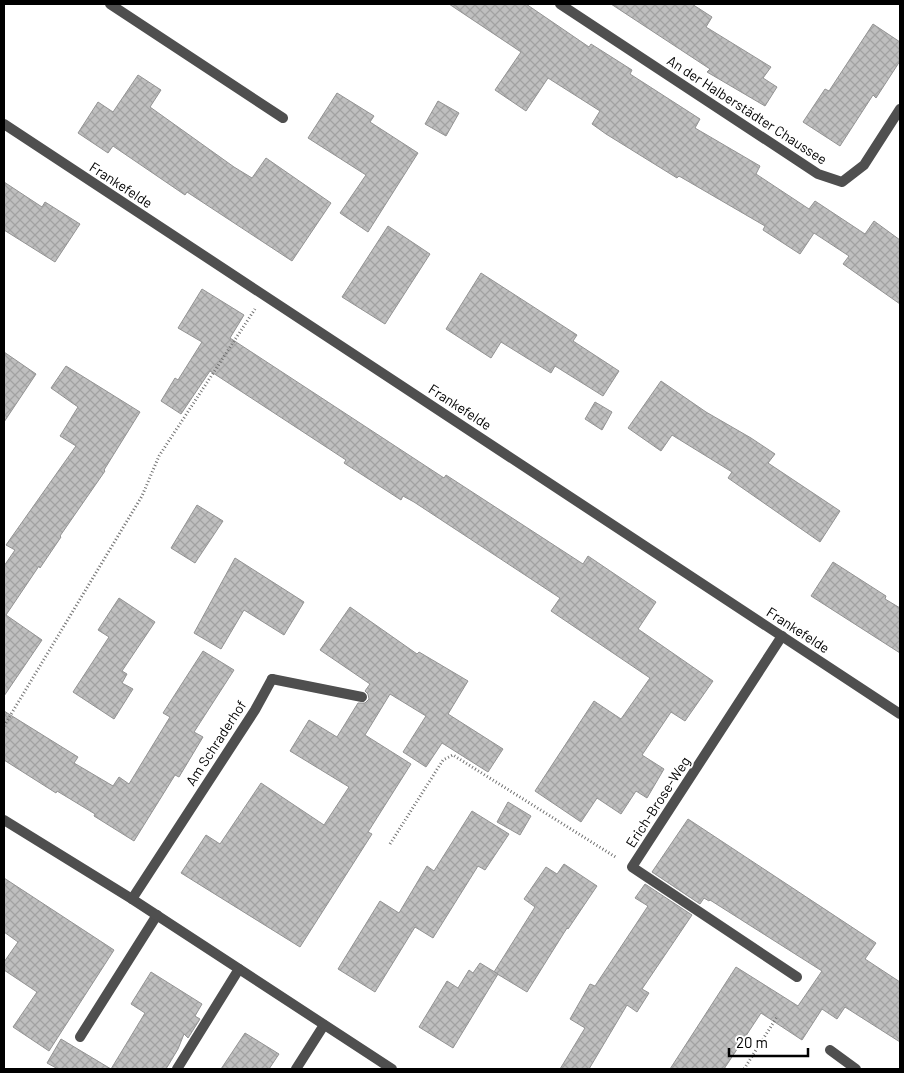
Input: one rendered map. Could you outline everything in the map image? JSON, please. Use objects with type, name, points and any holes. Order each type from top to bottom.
[{"type":"street","points":[[110,4],[283,118]]},
{"type":"street","name":"An der Halberstädter Chaussee","points":[[560,4],[818,174],[842,182],[864,165],[900,109]]},
{"type":"street","name":"Frankefelde","points":[[4,124],[900,714]]},
{"type":"street","name":"Erich-Brose-Weg","points":[[782,636],[632,867],[797,977]]},
{"type":"street","name":"Am Schraderhof","points":[[132,899],[255,710],[272,679],[362,697]]},
{"type":"street","points":[[4,820],[157,915],[392,1069]]},
{"type":"street","points":[[80,1037],[157,915]]},
{"type":"street","points":[[177,1069],[239,969]]},
{"type":"street","points":[[296,1069],[324,1025]]},
{"type":"street","points":[[830,1050],[856,1069]]},
{"type":"path","points":[[4,726],[142,496],[159,456],[264,295]]},
{"type":"path","points":[[390,844],[442,760],[453,755],[632,867]]},
{"type":"path","points":[[744,1069],[777,1017]]},
{"type":"building","points":[[449,4],[526,4],[589,47],[591,44],[632,70],[630,74],[700,119],[695,128],[760,166],[756,174],[809,209],[815,201],[865,234],[874,221],[900,240],[900,304],[843,264],[849,256],[814,233],[800,254],[763,230],[765,226],[679,176],[677,178],[606,134],[592,124],[600,111],[548,78],[526,111],[495,90],[521,52]]},
{"type":"building","points":[[611,4],[692,4],[712,17],[706,27],[771,67],[763,78],[777,87],[765,106],[707,72],[710,69]]},
{"type":"building","points":[[873,24],[900,42],[900,61],[876,98],[873,95],[840,146],[803,122],[825,89],[829,91]]},
{"type":"building","points":[[138,75],[161,90],[150,107],[234,167],[252,178],[266,158],[331,203],[292,261],[187,192],[185,195],[113,146],[108,153],[78,133],[98,102],[113,112]]},
{"type":"building","points":[[337,93],[374,116],[370,122],[418,153],[368,232],[340,213],[366,175],[308,138]]},
{"type":"building","points":[[438,101],[459,113],[446,136],[425,124]]},
{"type":"building","points":[[4,182],[42,207],[45,202],[80,224],[55,262],[4,230]]},
{"type":"building","points":[[388,226],[430,254],[385,324],[342,297]]},
{"type":"building","points":[[481,273],[577,335],[573,341],[619,371],[603,396],[555,366],[551,373],[501,342],[491,358],[446,329]]},
{"type":"building","points":[[202,289],[244,315],[230,338],[444,478],[446,475],[583,564],[588,556],[656,602],[638,629],[713,681],[685,721],[671,712],[642,755],[664,769],[647,798],[636,791],[621,814],[597,798],[581,822],[535,791],[594,701],[621,719],[650,678],[551,611],[560,598],[414,502],[403,496],[401,500],[344,463],[346,460],[210,371],[181,414],[161,401],[175,378],[178,380],[202,342],[178,328]]},
{"type":"building","points":[[4,352],[36,374],[4,422]]},
{"type":"building","points":[[66,366],[140,412],[105,471],[6,615],[42,640],[4,696],[4,566],[15,550],[6,545],[76,446],[60,436],[78,407],[51,388]]},
{"type":"building","points":[[661,381],[706,412],[775,454],[768,463],[840,511],[820,542],[728,478],[732,472],[672,435],[661,451],[628,428]]},
{"type":"building","points":[[595,402],[612,412],[602,430],[585,419]]},
{"type":"building","points":[[197,505],[223,521],[195,563],[171,548]]},
{"type":"building","points":[[235,558],[304,602],[284,635],[244,610],[221,649],[194,633]]},
{"type":"building","points":[[833,562],[886,596],[885,599],[900,608],[900,653],[811,596]]},
{"type":"building","points":[[119,598],[155,622],[122,671],[127,674],[122,683],[133,689],[114,719],[73,692],[109,637],[98,630]]},
{"type":"building","points":[[350,607],[417,654],[419,652],[468,681],[448,714],[503,749],[488,772],[442,743],[426,767],[403,752],[426,716],[390,694],[365,735],[411,764],[368,832],[372,834],[300,947],[181,873],[206,835],[220,844],[261,783],[324,825],[349,787],[290,751],[309,720],[337,737],[358,703],[365,703],[369,699],[365,691],[370,684],[320,650]]},
{"type":"building","points":[[203,651],[234,670],[194,732],[203,737],[179,777],[175,775],[134,841],[94,816],[95,814],[57,791],[56,793],[4,760],[4,711],[78,757],[74,763],[113,786],[119,777],[129,784],[170,717],[163,713]]},
{"type":"building","points":[[508,802],[531,816],[520,835],[497,822]]},
{"type":"building","points":[[472,811],[509,834],[485,870],[478,866],[433,938],[415,927],[375,992],[338,969],[380,901],[399,913],[427,866],[434,871]]},
{"type":"building","points":[[688,819],[876,943],[865,959],[900,982],[900,1042],[845,1007],[837,1019],[822,1009],[802,1040],[761,1013],[724,1069],[670,1069],[736,967],[798,1006],[822,971],[710,900],[704,898],[700,904],[652,872]]},
{"type":"building","points":[[564,864],[597,886],[567,928],[527,992],[494,972],[535,907],[524,899],[546,867],[557,874]]},
{"type":"building","points":[[4,878],[114,950],[49,1051],[13,1027],[37,992],[4,970],[4,962],[18,942],[4,932]]},
{"type":"building","points":[[645,884],[692,915],[642,989],[649,993],[637,1012],[627,1005],[589,1069],[560,1069],[585,1028],[570,1019],[590,984],[595,986],[648,906],[635,898]]},
{"type":"building","points":[[480,963],[498,974],[453,1048],[419,1027],[447,981],[458,988],[469,970],[473,973]]},
{"type":"building","points":[[151,972],[202,1004],[195,1016],[200,1019],[188,1038],[184,1034],[178,1049],[166,1069],[111,1069],[145,1013],[131,1004]]},
{"type":"building","points":[[245,1033],[279,1054],[269,1069],[221,1069]]},
{"type":"building","points":[[61,1039],[111,1069],[58,1069],[47,1063]]}]
